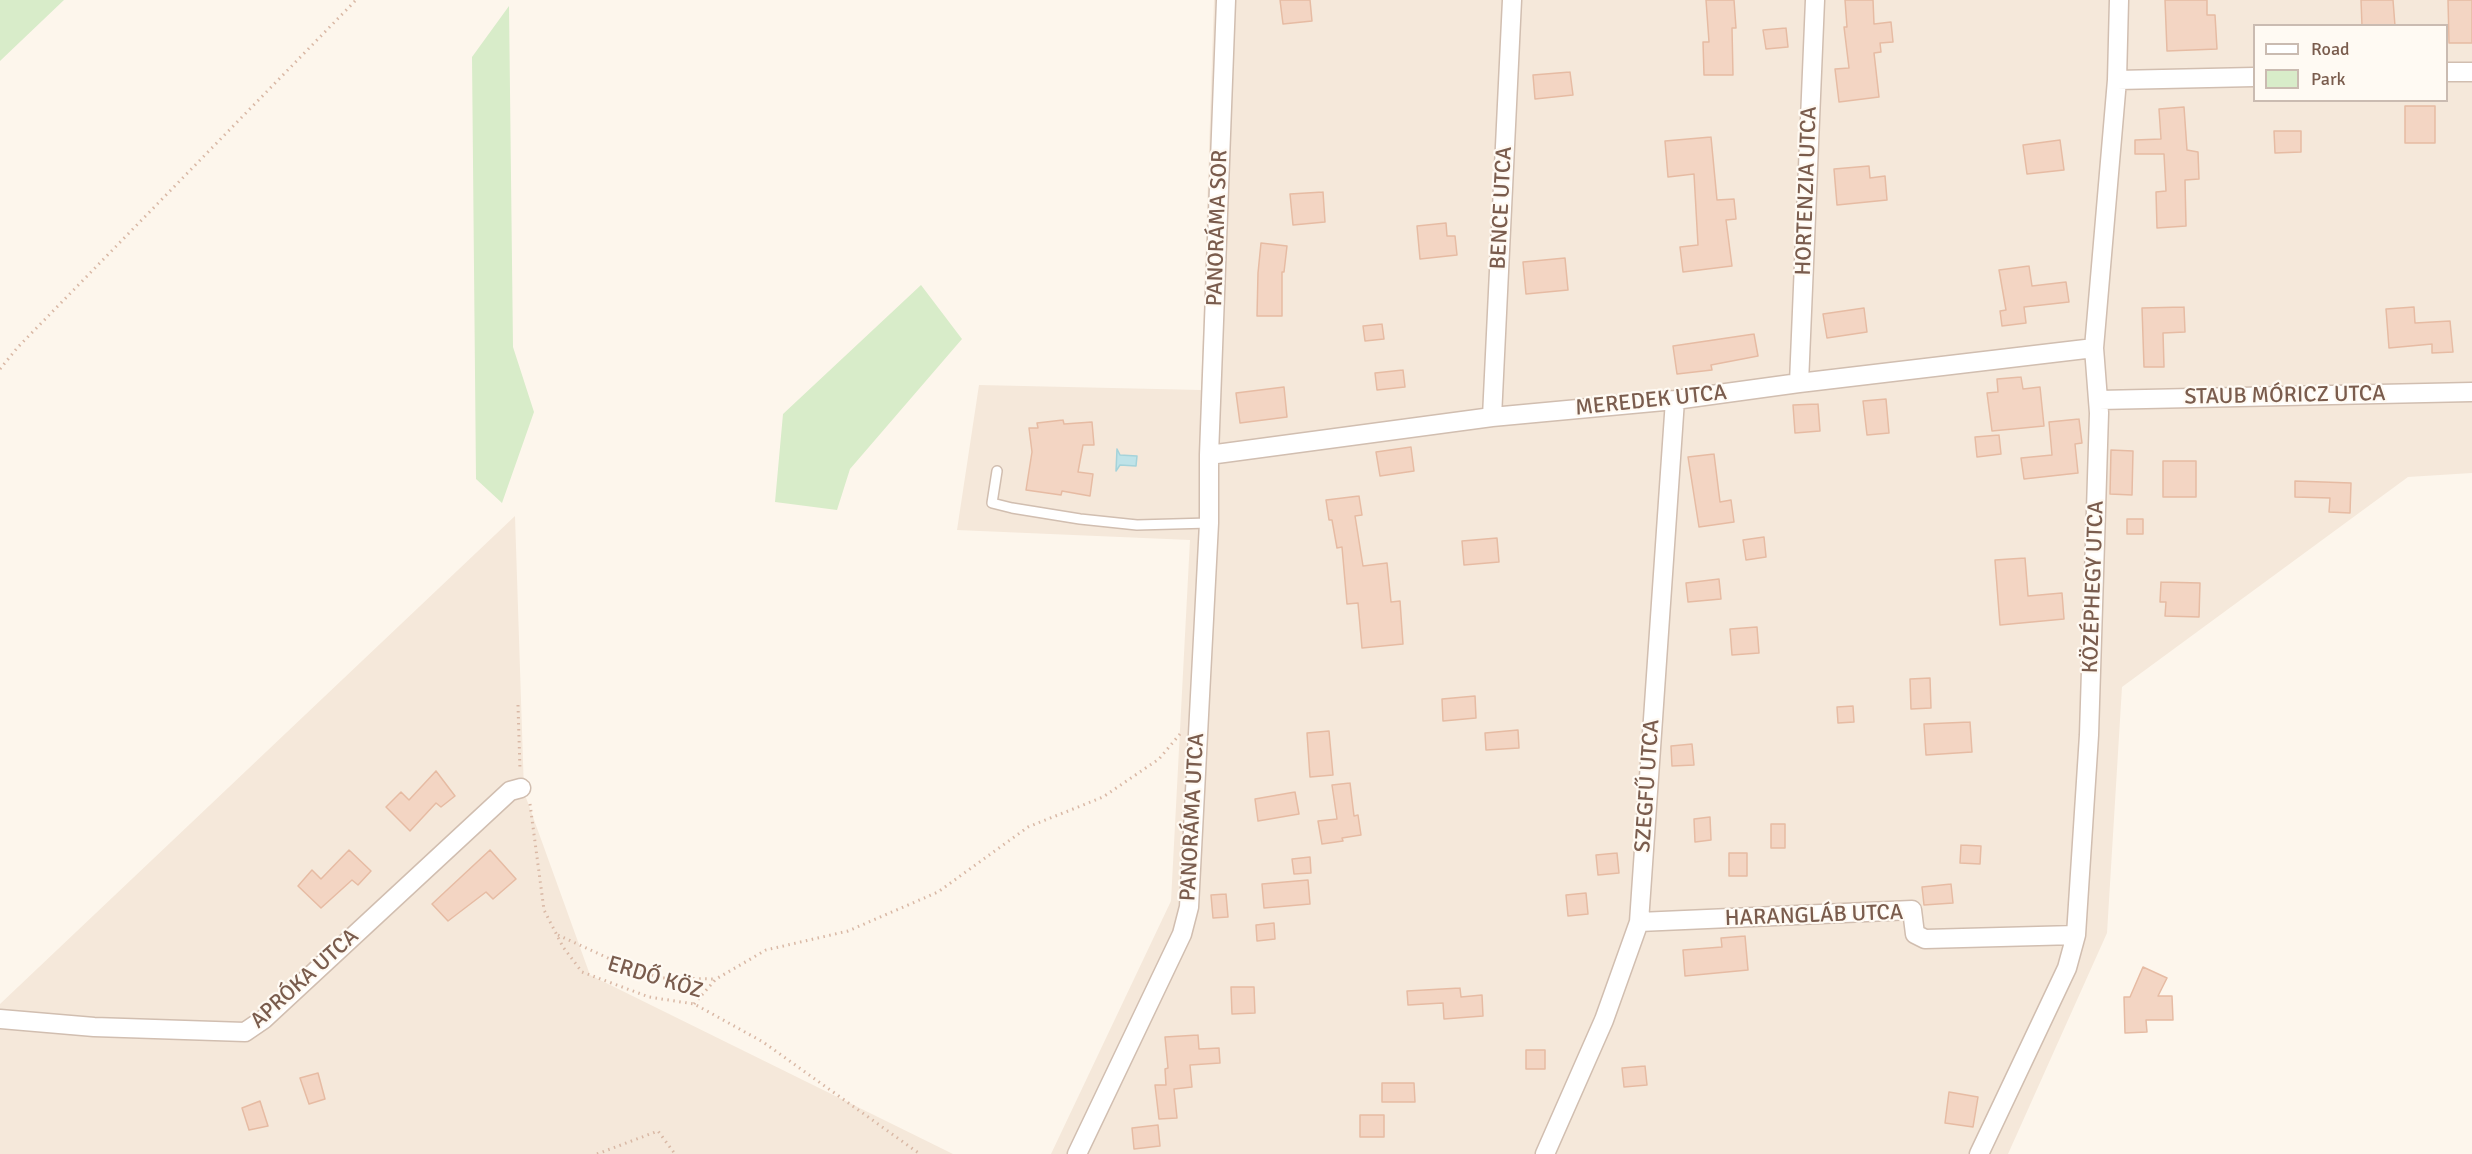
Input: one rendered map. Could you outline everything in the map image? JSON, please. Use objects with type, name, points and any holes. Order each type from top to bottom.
[{"type":"street","name":"PANORÁMA SOR","points":[[1209,455],[1226,0]]},
{"type":"street","name":"BENCE UTCA","points":[[1492,417],[1512,0]]},
{"type":"street","name":"HORTENZIA UTCA","points":[[1799,383],[1815,0]]},
{"type":"street","name":"KÖZÉPHEGY UTCA","points":[[1979,1154],[2067,968],[2076,935],[2089,735],[2099,400],[2094,348],[2117,80],[2119,0]]},
{"type":"street","points":[[2448,72],[2472,72]]},
{"type":"street","points":[[2117,80],[2253,77]]},
{"type":"street","name":"MEREDEK UTCA","points":[[1209,455],[1492,417],[1675,400],[2094,348]]},
{"type":"street","name":"STAUB MÓRICZ UTCA","points":[[2099,400],[2472,392]]},
{"type":"street","name":"SZEGFŰ UTCA","points":[[1545,1154],[1604,1020],[1639,922],[1675,400]]},
{"type":"street","name":"PANORÁMA UTCA","points":[[1077,1154],[1182,934],[1189,907],[1209,523],[1209,455]]},
{"type":"street","name":"APRÓKA UTCA","points":[[0,1019],[94,1027],[245,1032],[264,1019],[510,791],[521,789]]},
{"type":"street","name":"HARANGLÁB UTCA","points":[[1639,922],[1912,910],[1915,934],[1925,939],[2076,935]]},
{"type":"lane","points":[[997,471],[992,503],[1012,508],[1137,525],[1209,523]]},
{"type":"path","points":[[0,369],[26,339],[357,0]]},
{"type":"path","name":"ERDŐ KÖZ","points":[[518,705],[521,789],[530,801],[544,910],[563,947],[582,972],[649,997],[694,1004],[763,1042],[920,1154]]},
{"type":"path","points":[[694,1004],[716,979],[766,950],[848,932],[938,892],[1028,827],[1103,797],[1159,759],[1199,712]]},
{"type":"path","points":[[558,935],[659,978],[716,979]]},
{"type":"path","points":[[597,1154],[658,1131],[675,1154]]},
{"type":"shaded area","points":[[1214,0],[2472,0],[2472,473],[2408,477],[2122,687],[2107,933],[2008,1154],[1051,1154],[1171,901],[1190,540],[957,530],[979,385],[1201,390]]},
{"type":"shaded area","points":[[515,516],[524,792],[590,975],[953,1154],[0,1154],[0,1004]]},
{"type":"green space","points":[[0,0],[64,0],[0,61]]},
{"type":"green space","points":[[509,6],[513,347],[534,412],[502,503],[476,479],[472,57]]},
{"type":"green space","points":[[921,285],[962,339],[850,469],[837,510],[775,502],[783,414]]},
{"type":"water","points":[[1117,449],[1120,455],[1137,456],[1136,466],[1120,465],[1116,471]]},
{"type":"building","points":[[1280,0],[1310,0],[1312,21],[1283,24]]},
{"type":"building","points":[[1706,0],[1734,0],[1736,28],[1732,28],[1733,75],[1704,75],[1703,42],[1709,42]]},
{"type":"building","points":[[1845,0],[1873,0],[1874,24],[1891,22],[1893,42],[1880,43],[1881,52],[1874,53],[1879,97],[1839,102],[1835,69],[1849,68],[1844,27],[1847,27]]},
{"type":"building","points":[[2165,0],[2207,0],[2207,15],[2215,15],[2217,49],[2167,51]]},
{"type":"building","points":[[2361,0],[2393,0],[2395,24],[2362,24]]},
{"type":"building","points":[[2448,0],[2472,0],[2472,43],[2449,43]]},
{"type":"building","points":[[1786,28],[1788,47],[1766,49],[1763,30]]},
{"type":"building","points":[[1570,72],[1573,95],[1535,99],[1533,75]]},
{"type":"building","points":[[2405,106],[2435,106],[2435,143],[2405,143]]},
{"type":"building","points":[[2184,107],[2187,150],[2198,152],[2199,179],[2185,180],[2186,226],[2157,228],[2156,192],[2166,191],[2164,154],[2135,154],[2135,140],[2161,139],[2159,109]]},
{"type":"building","points":[[2274,131],[2301,131],[2301,152],[2275,153]]},
{"type":"building","points":[[1711,137],[1717,200],[1734,199],[1736,219],[1726,220],[1732,266],[1683,272],[1680,247],[1698,245],[1694,174],[1668,177],[1665,141]]},
{"type":"building","points":[[2060,140],[2064,170],[2027,174],[2023,145]]},
{"type":"building","points":[[1869,166],[1870,178],[1885,176],[1887,200],[1837,205],[1834,169]]},
{"type":"building","points":[[1323,192],[1325,222],[1293,225],[1290,194]]},
{"type":"building","points":[[1446,223],[1447,236],[1455,236],[1457,255],[1420,259],[1417,226]]},
{"type":"building","points":[[1261,243],[1287,246],[1284,272],[1282,272],[1282,316],[1257,316]]},
{"type":"building","points":[[1565,258],[1568,290],[1526,294],[1523,262]]},
{"type":"building","points":[[2029,266],[2032,286],[2066,282],[2069,302],[2024,307],[2026,323],[2002,326],[2000,311],[2006,310],[1999,270]]},
{"type":"building","points":[[2184,307],[2185,332],[2163,333],[2164,367],[2144,367],[2142,308]]},
{"type":"building","points":[[2414,307],[2415,323],[2450,321],[2453,352],[2432,353],[2432,344],[2389,348],[2386,309]]},
{"type":"building","points":[[1864,308],[1867,332],[1827,338],[1823,314]]},
{"type":"building","points":[[1382,324],[1384,339],[1365,341],[1363,326]]},
{"type":"building","points":[[1754,334],[1758,356],[1711,365],[1712,370],[1677,374],[1673,346]]},
{"type":"building","points":[[1403,370],[1405,387],[1377,390],[1375,373]]},
{"type":"building","points":[[2021,377],[2023,389],[2040,387],[2044,426],[1992,431],[1987,393],[1998,392],[1997,379]]},
{"type":"building","points":[[1284,387],[1287,417],[1240,423],[1236,393]]},
{"type":"building","points":[[1886,399],[1889,433],[1867,435],[1863,401]]},
{"type":"building","points":[[1818,404],[1820,431],[1795,433],[1793,405]]},
{"type":"building","points":[[2079,419],[2082,443],[2075,444],[2078,473],[2024,479],[2021,458],[2052,455],[2049,422]]},
{"type":"building","points":[[1063,420],[1064,424],[1092,422],[1094,445],[1083,445],[1078,472],[1093,474],[1090,496],[1062,491],[1061,495],[1026,490],[1032,452],[1029,428],[1038,428],[1037,423]]},
{"type":"building","points":[[1999,435],[2001,454],[1977,457],[1975,437]]},
{"type":"building","points":[[1411,447],[1414,471],[1380,476],[1376,452]]},
{"type":"building","points":[[2111,450],[2133,451],[2132,495],[2110,494]]},
{"type":"building","points":[[1714,454],[1720,502],[1731,500],[1734,522],[1699,527],[1688,457]]},
{"type":"building","points":[[2163,461],[2196,461],[2196,497],[2163,497]]},
{"type":"building","points":[[2295,481],[2351,483],[2350,513],[2329,512],[2330,498],[2295,497]]},
{"type":"building","points":[[1359,496],[1362,515],[1355,516],[1363,566],[1387,563],[1391,602],[1400,601],[1403,644],[1362,648],[1358,603],[1347,604],[1342,547],[1337,548],[1326,500]]},
{"type":"building","points":[[2127,519],[2143,519],[2143,534],[2127,534]]},
{"type":"building","points":[[1764,537],[1766,557],[1746,560],[1743,540]]},
{"type":"building","points":[[1497,538],[1499,562],[1464,565],[1462,541]]},
{"type":"building","points":[[2025,558],[2028,596],[2062,593],[2064,619],[2000,625],[1995,560]]},
{"type":"building","points":[[1719,579],[1721,599],[1688,602],[1686,583]]},
{"type":"building","points":[[2161,582],[2200,583],[2199,617],[2165,616],[2166,602],[2160,602]]},
{"type":"building","points":[[1757,627],[1759,653],[1732,655],[1730,629]]},
{"type":"building","points":[[1930,678],[1931,708],[1911,709],[1910,679]]},
{"type":"building","points":[[1475,696],[1476,718],[1443,721],[1442,699]]},
{"type":"building","points":[[1853,706],[1854,722],[1838,723],[1837,707]]},
{"type":"building","points":[[1970,722],[1972,752],[1926,755],[1924,724]]},
{"type":"building","points":[[1518,730],[1519,748],[1486,750],[1485,733]]},
{"type":"building","points":[[1329,731],[1333,775],[1310,777],[1307,733]]},
{"type":"building","points":[[1692,744],[1694,765],[1672,766],[1671,746]]},
{"type":"building","points":[[436,771],[455,796],[441,807],[436,803],[410,831],[386,807],[401,792],[409,800]]},
{"type":"building","points":[[1350,783],[1354,816],[1358,815],[1361,835],[1322,844],[1318,821],[1337,819],[1332,785]]},
{"type":"building","points":[[1295,792],[1299,814],[1258,821],[1255,799]]},
{"type":"building","points":[[1710,817],[1711,840],[1695,842],[1694,819]]},
{"type":"building","points":[[1771,824],[1785,824],[1785,848],[1771,848]]},
{"type":"building","points":[[1961,845],[1981,846],[1980,864],[1960,863]]},
{"type":"building","points":[[349,850],[371,871],[358,885],[352,880],[321,908],[298,886],[312,870],[321,879]]},
{"type":"building","points":[[490,850],[516,879],[493,899],[486,892],[448,921],[432,904]]},
{"type":"building","points":[[1617,853],[1619,873],[1598,875],[1596,855]]},
{"type":"building","points":[[1729,853],[1747,853],[1747,876],[1729,876]]},
{"type":"building","points":[[1310,857],[1311,873],[1294,874],[1292,859]]},
{"type":"building","points":[[1308,880],[1310,904],[1264,908],[1262,884]]},
{"type":"building","points":[[1951,884],[1953,903],[1924,905],[1922,887]]},
{"type":"building","points":[[1586,893],[1588,914],[1568,916],[1566,895]]},
{"type":"building","points":[[1226,894],[1228,917],[1213,918],[1211,895]]},
{"type":"building","points":[[1274,923],[1275,939],[1257,941],[1256,925]]},
{"type":"building","points":[[1745,936],[1748,970],[1685,976],[1683,950],[1722,947],[1721,938]]},
{"type":"building","points":[[2143,967],[2167,978],[2158,996],[2172,996],[2173,1020],[2146,1020],[2147,1032],[2125,1033],[2124,997],[2130,997]]},
{"type":"building","points":[[1231,987],[1254,987],[1255,1013],[1232,1014]]},
{"type":"building","points":[[1460,988],[1461,997],[1482,995],[1483,1016],[1444,1019],[1443,1003],[1408,1005],[1407,991]]},
{"type":"building","points":[[1198,1035],[1199,1049],[1219,1048],[1220,1063],[1190,1065],[1192,1087],[1174,1089],[1177,1118],[1159,1119],[1155,1085],[1166,1085],[1165,1069],[1168,1068],[1165,1037]]},
{"type":"building","points":[[1526,1050],[1545,1050],[1545,1069],[1526,1069]]},
{"type":"building","points":[[1645,1066],[1647,1085],[1624,1087],[1622,1068]]},
{"type":"building","points":[[318,1073],[325,1099],[309,1104],[300,1078]]},
{"type":"building","points":[[1382,1083],[1414,1083],[1415,1102],[1382,1102]]},
{"type":"building","points":[[1949,1092],[1978,1097],[1973,1127],[1945,1123]]},
{"type":"building","points":[[260,1101],[268,1126],[249,1130],[242,1108]]},
{"type":"building","points":[[1360,1115],[1384,1115],[1384,1137],[1360,1137]]},
{"type":"building","points":[[1158,1125],[1160,1146],[1134,1149],[1132,1128]]}]
